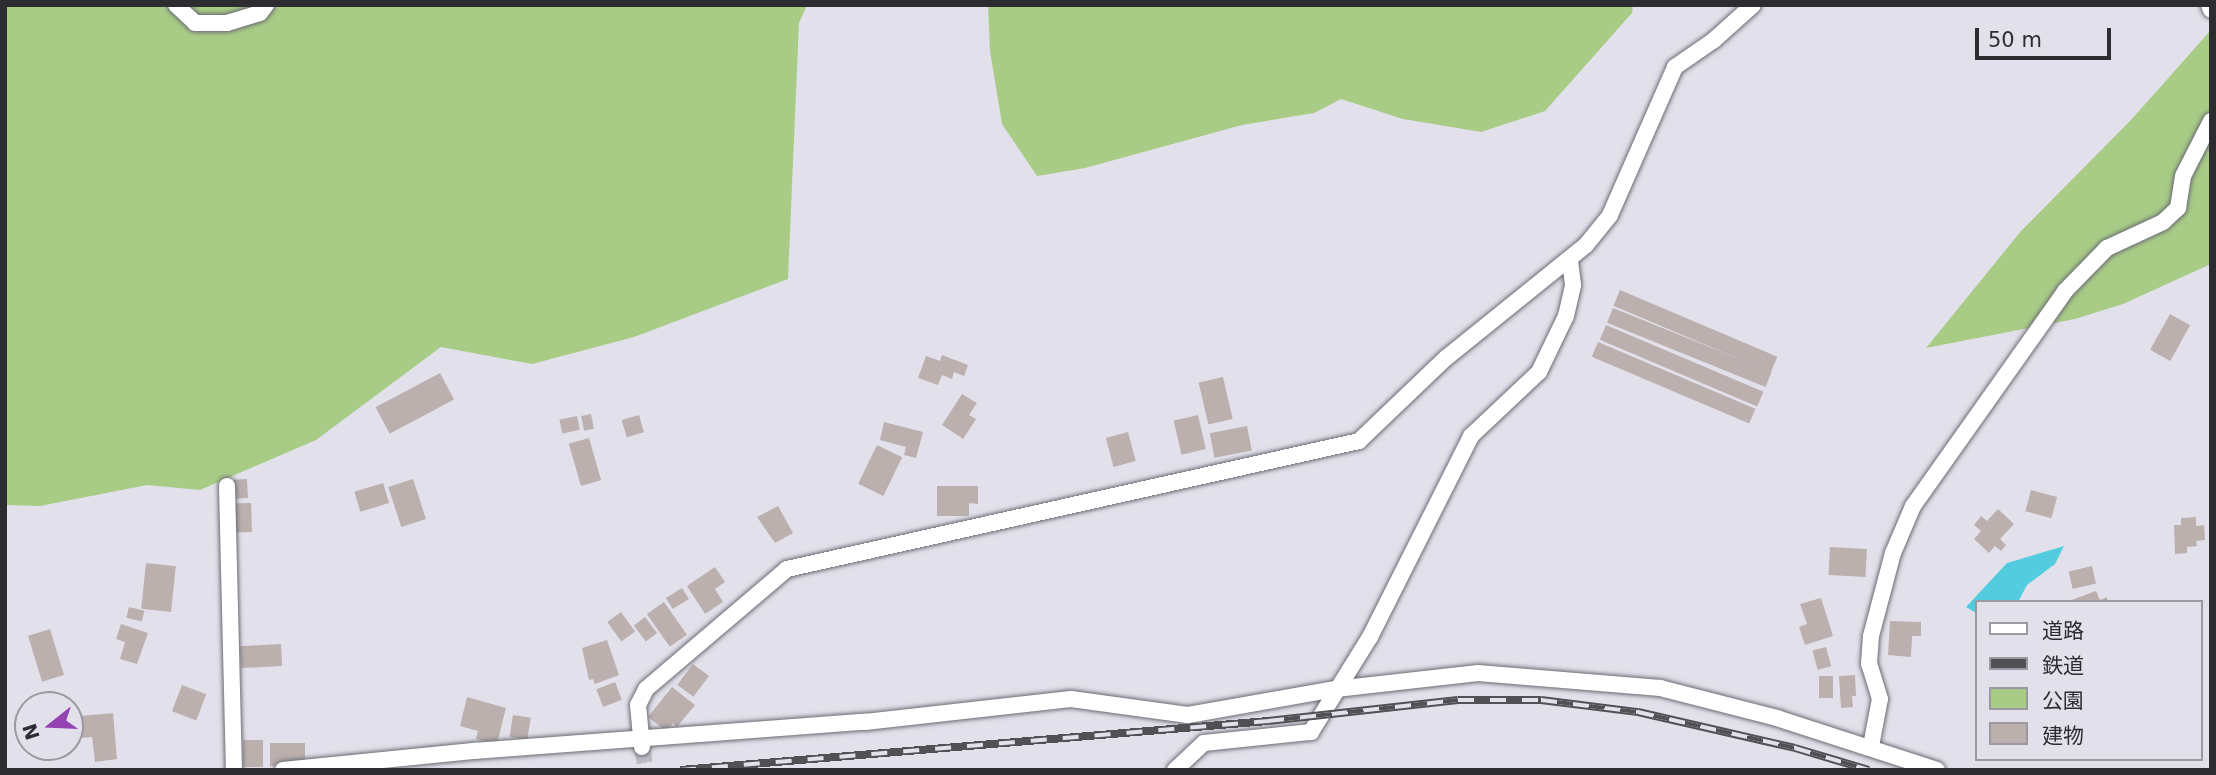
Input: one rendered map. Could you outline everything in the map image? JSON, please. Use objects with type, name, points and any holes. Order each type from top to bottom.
[{"type":"street","points":[[176,5],[195,23],[227,23],[260,13],[266,5]]},
{"type":"street","points":[[642,742],[638,705],[646,689],[787,569],[1359,440],[1447,358],[1517,299],[1570,261],[1610,215],[1675,67],[1714,40],[1753,5]]},
{"type":"street","points":[[2209,5],[2211,10]]},
{"type":"street","points":[[1871,746],[1880,699],[1869,664],[1871,636],[1893,553],[1913,506],[2065,291],[2107,248],[2162,222],[2178,208],[2183,176],[2211,121]]},
{"type":"street","points":[[1175,770],[1204,743],[1311,732],[1370,637],[1471,436],[1539,372],[1566,316],[1573,285],[1570,261]]},
{"type":"street","points":[[227,486],[234,770]]},
{"type":"street","points":[[284,770],[865,722],[1071,699],[1188,715],[1336,689],[1478,673],[1660,688],[1871,746],[1937,770]]},
{"type":"green space","points":[[5,5],[807,5],[799,23],[788,279],[634,337],[532,364],[441,347],[316,440],[200,490],[147,485],[40,506],[5,505]]},
{"type":"green space","points":[[988,5],[1633,5],[1632,13],[1545,111],[1481,132],[1403,119],[1341,99],[1314,113],[1242,125],[1085,168],[1037,176],[1002,124],[990,51]]},
{"type":"green space","points":[[2211,30],[2211,264],[2123,304],[2075,319],[1926,348],[2021,231],[2131,120]]},
{"type":"water","points":[[2064,546],[2055,564],[2027,585],[2019,600],[1974,600],[1974,612],[1966,607],[2007,563]]},
{"type":"building","points":[[1620,290],[1777,357],[1771,372],[1613,306]]},
{"type":"building","points":[[1613,308],[1772,372],[1766,387],[1607,323]]},
{"type":"building","points":[[2170,314],[2190,325],[2170,361],[2150,350]]},
{"type":"building","points":[[1606,325],[1763,392],[1757,407],[1600,340]]},
{"type":"building","points":[[1598,342],[1755,409],[1749,424],[1592,357]]},
{"type":"building","points":[[942,355],[968,365],[964,376],[954,372],[952,379],[942,375],[938,385],[918,378],[926,356],[940,361]]},
{"type":"building","points":[[440,373],[454,399],[390,434],[376,407]]},
{"type":"building","points":[[1223,377],[1233,419],[1208,425],[1199,383]]},
{"type":"building","points":[[962,394],[977,403],[969,415],[976,419],[963,439],[942,425]]},
{"type":"building","points":[[591,414],[594,429],[584,431],[581,416]]},
{"type":"building","points":[[639,415],[644,432],[627,437],[622,420]]},
{"type":"building","points":[[1198,415],[1206,449],[1182,455],[1174,421]]},
{"type":"building","points":[[577,416],[580,430],[562,433],[559,420]]},
{"type":"building","points":[[884,422],[923,432],[916,458],[904,455],[906,447],[880,440]]},
{"type":"building","points":[[1247,426],[1252,451],[1214,458],[1210,433]]},
{"type":"building","points":[[1128,432],[1136,461],[1114,467],[1106,438]]},
{"type":"building","points":[[589,438],[601,480],[581,486],[569,444]]},
{"type":"building","points":[[877,445],[902,457],[883,496],[858,484]]},
{"type":"building","points":[[247,479],[248,498],[234,499],[233,480]]},
{"type":"building","points":[[413,479],[426,519],[401,527],[388,487]]},
{"type":"building","points":[[383,483],[389,503],[360,512],[354,492]]},
{"type":"building","points":[[937,486],[978,486],[978,504],[969,503],[969,516],[937,516]]},
{"type":"building","points":[[2031,490],[2057,497],[2051,518],[2025,511]]},
{"type":"building","points":[[251,503],[252,532],[235,533],[234,504]]},
{"type":"building","points":[[778,506],[793,533],[775,543],[757,517]]},
{"type":"building","points":[[1998,509],[2014,524],[2000,539],[2006,545],[2001,551],[1995,546],[1989,553],[1974,539],[1981,531],[1974,525],[1981,516],[1987,521]]},
{"type":"building","points":[[2196,517],[2196,526],[2204,525],[2205,540],[2196,541],[2197,546],[2187,547],[2187,553],[2175,554],[2174,525],[2181,525],[2181,518]]},
{"type":"building","points":[[1830,547],[1867,549],[1865,577],[1829,575]]},
{"type":"building","points":[[146,563],[176,566],[171,612],[141,609]]},
{"type":"building","points":[[2092,566],[2096,584],[2073,589],[2069,571]]},
{"type":"building","points":[[715,567],[725,582],[715,589],[723,602],[705,614],[687,586]]},
{"type":"building","points":[[682,588],[689,599],[673,609],[666,598]]},
{"type":"building","points":[[2096,591],[2100,600],[2071,600]]},
{"type":"building","points":[[1821,598],[1833,636],[1805,645],[1799,627],[1807,624],[1800,604]]},
{"type":"building","points":[[664,602],[687,635],[670,647],[647,614]]},
{"type":"building","points":[[129,607],[145,611],[142,622],[126,618]]},
{"type":"building","points":[[621,612],[635,631],[621,641],[607,622]]},
{"type":"building","points":[[645,617],[657,633],[646,641],[634,625]]},
{"type":"building","points":[[1890,621],[1921,622],[1921,636],[1912,636],[1911,657],[1888,655]]},
{"type":"building","points":[[121,624],[148,633],[137,664],[120,659],[125,642],[116,639]]},
{"type":"building","points":[[50,629],[64,675],[42,682],[28,636]]},
{"type":"building","points":[[607,640],[619,675],[595,684],[593,679],[589,680],[582,648]]},
{"type":"building","points":[[281,644],[282,666],[241,668],[240,646]]},
{"type":"building","points":[[1826,647],[1831,666],[1818,670],[1812,651]]},
{"type":"building","points":[[693,664],[709,676],[693,697],[677,685]]},
{"type":"building","points":[[1855,675],[1856,696],[1852,696],[1853,707],[1841,708],[1839,676]]},
{"type":"building","points":[[1819,676],[1833,676],[1833,698],[1819,698]]},
{"type":"building","points":[[615,682],[622,700],[603,707],[596,689]]},
{"type":"building","points":[[182,685],[206,694],[196,720],[172,711]]},
{"type":"building","points":[[672,687],[695,705],[677,727],[673,723],[666,731],[648,717]]},
{"type":"building","points":[[467,697],[506,708],[497,744],[476,739],[478,731],[460,726]]},
{"type":"building","points":[[113,713],[117,759],[95,762],[92,737],[84,738],[84,716]]},
{"type":"building","points":[[513,715],[531,718],[527,740],[510,737]]},
{"type":"building","points":[[243,740],[263,740],[263,767],[243,767]]},
{"type":"building","points":[[270,743],[305,743],[305,766],[270,766]]},
{"type":"tunnel","points":[[642,747],[646,770]]},
{"type":"railway","points":[[680,770],[1268,721],[1458,700],[1541,700],[1638,712],[1795,748],[1869,770]]}]
